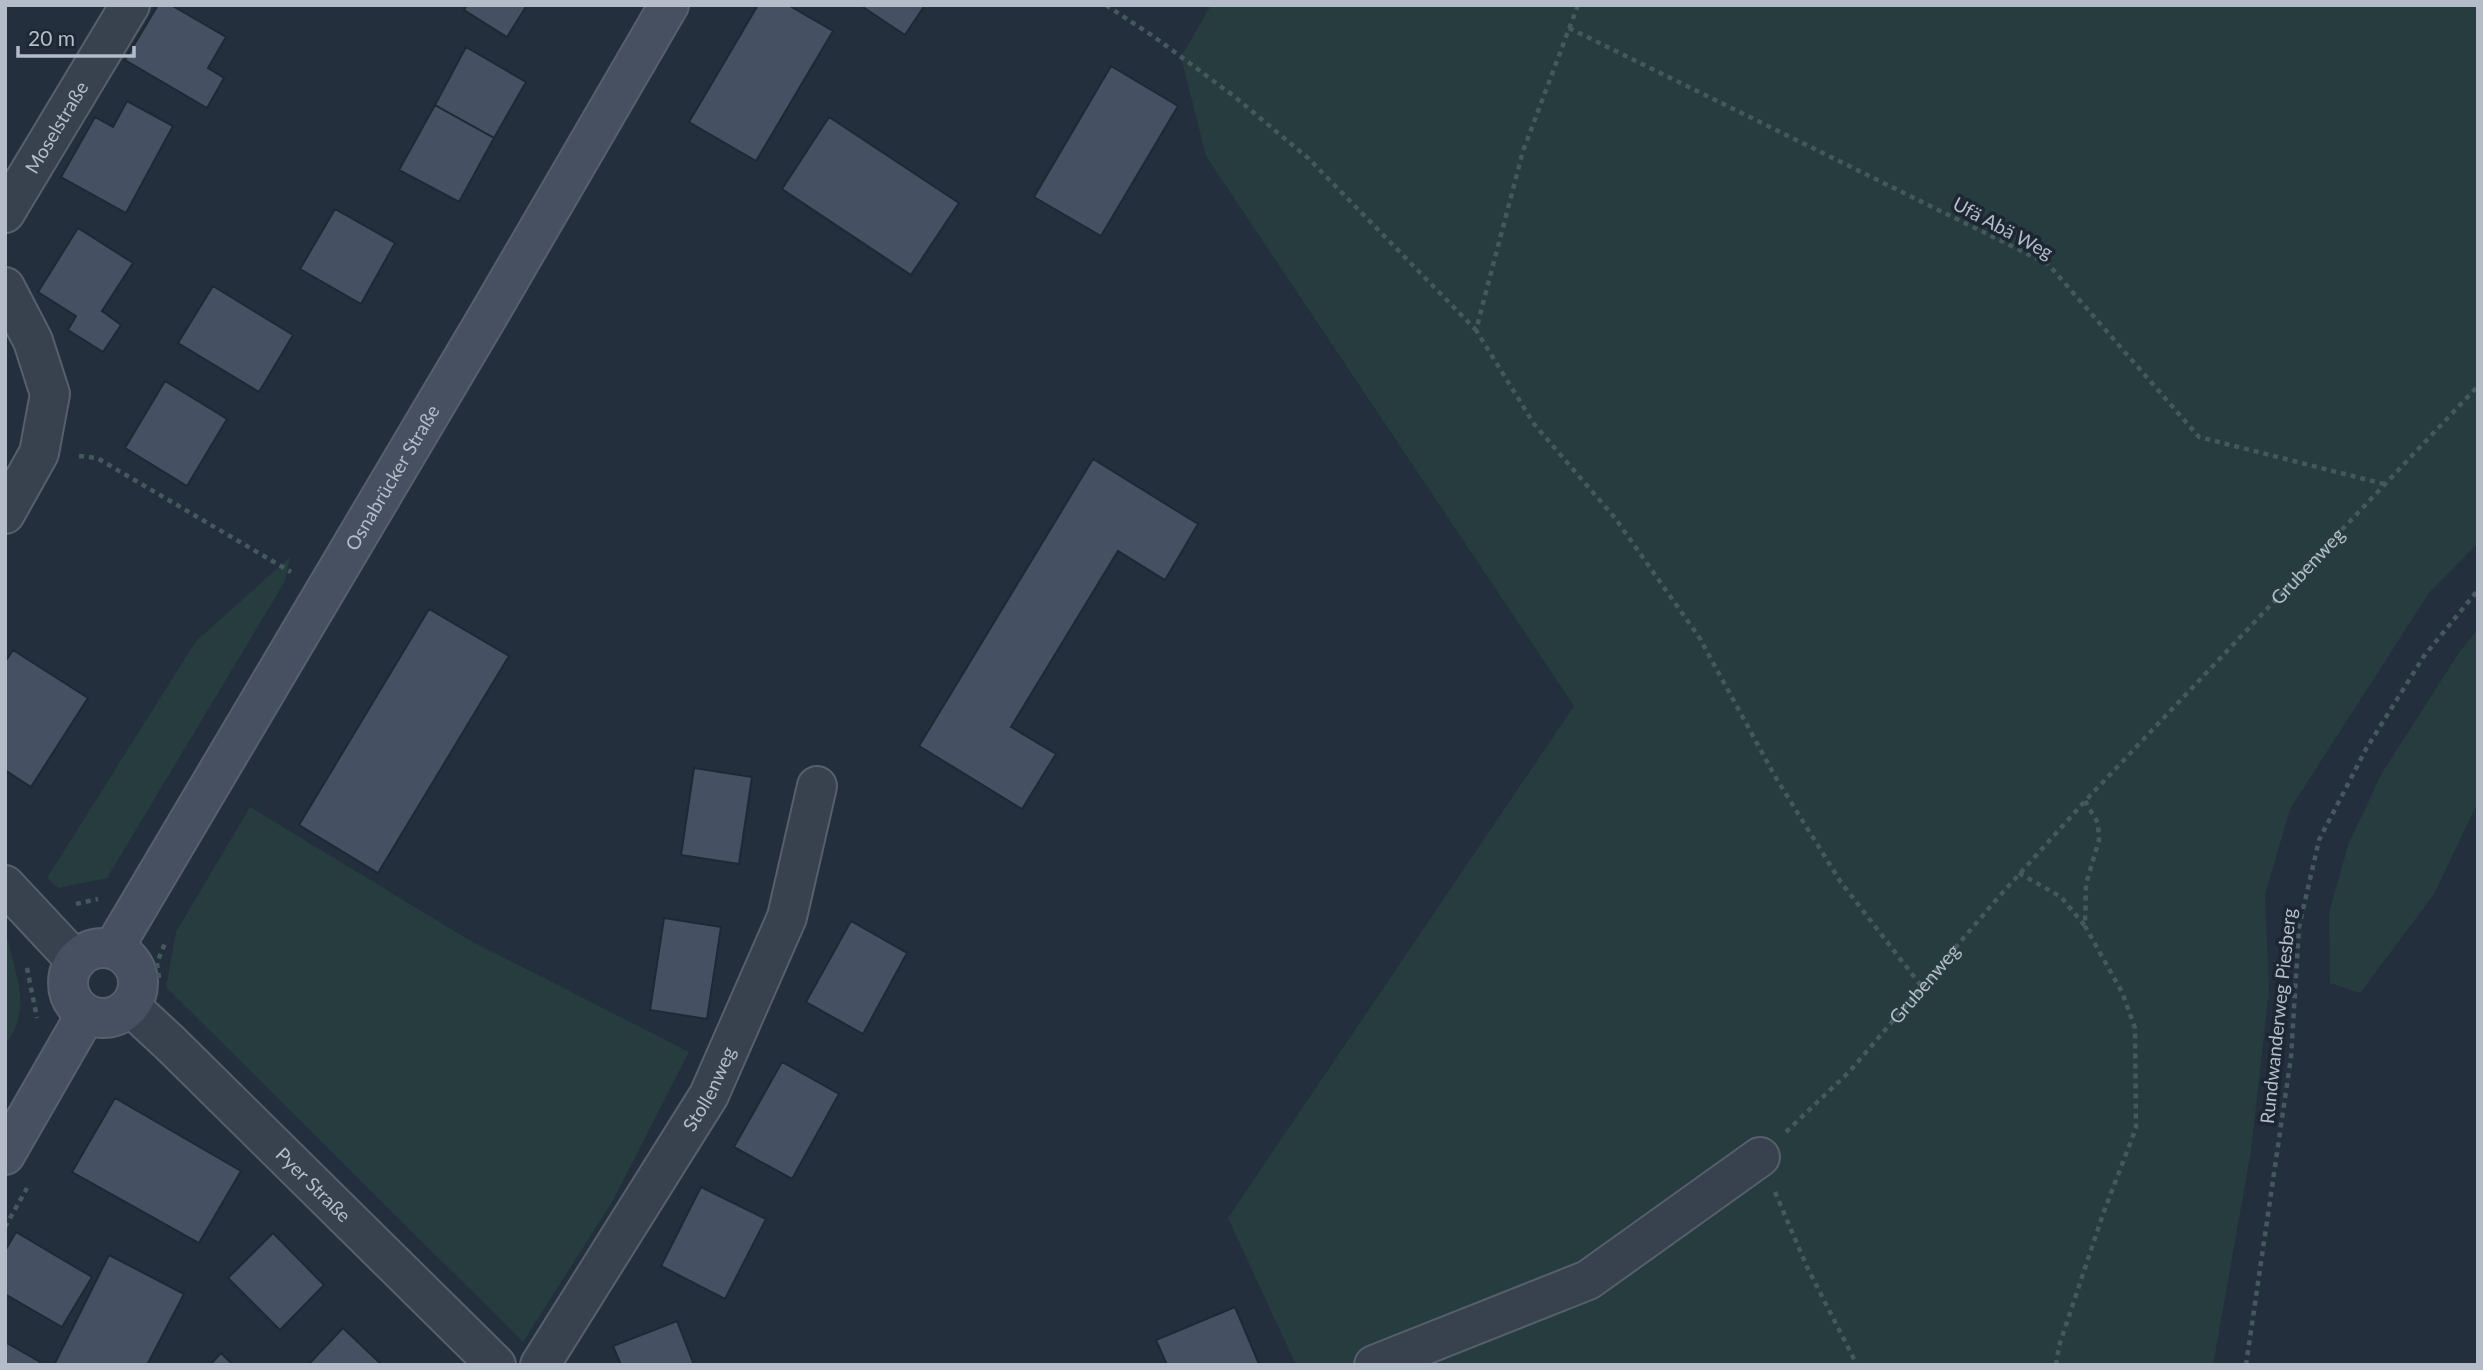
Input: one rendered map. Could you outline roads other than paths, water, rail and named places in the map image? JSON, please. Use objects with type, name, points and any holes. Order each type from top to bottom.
[{"type":"street","name":"Moselstraße","points":[[5,214],[130,5]]},
{"type":"street","name":"Osnabrücker Straße","points":[[113,949],[669,5]]},
{"type":"street","points":[[5,287],[33,341],[51,394],[39,453],[5,514]]},
{"type":"street","name":"Stollenweg","points":[[540,1365],[709,1095],[787,917],[817,786]]},
{"type":"street","points":[[5,885],[76,961]]},
{"type":"street","points":[[93,949],[113,949],[132,962],[137,972],[136,995],[145,997],[123,1012],[105,1018],[86,1014],[72,1000],[69,990],[70,970],[76,961],[93,949]]},
{"type":"street","name":"Pyer Straße","points":[[145,997],[170,1042],[473,1357]]},
{"type":"street","points":[[5,1155],[86,1014]]},
{"type":"street","points":[[1374,1365],[1588,1280],[1759,1157]]}]
